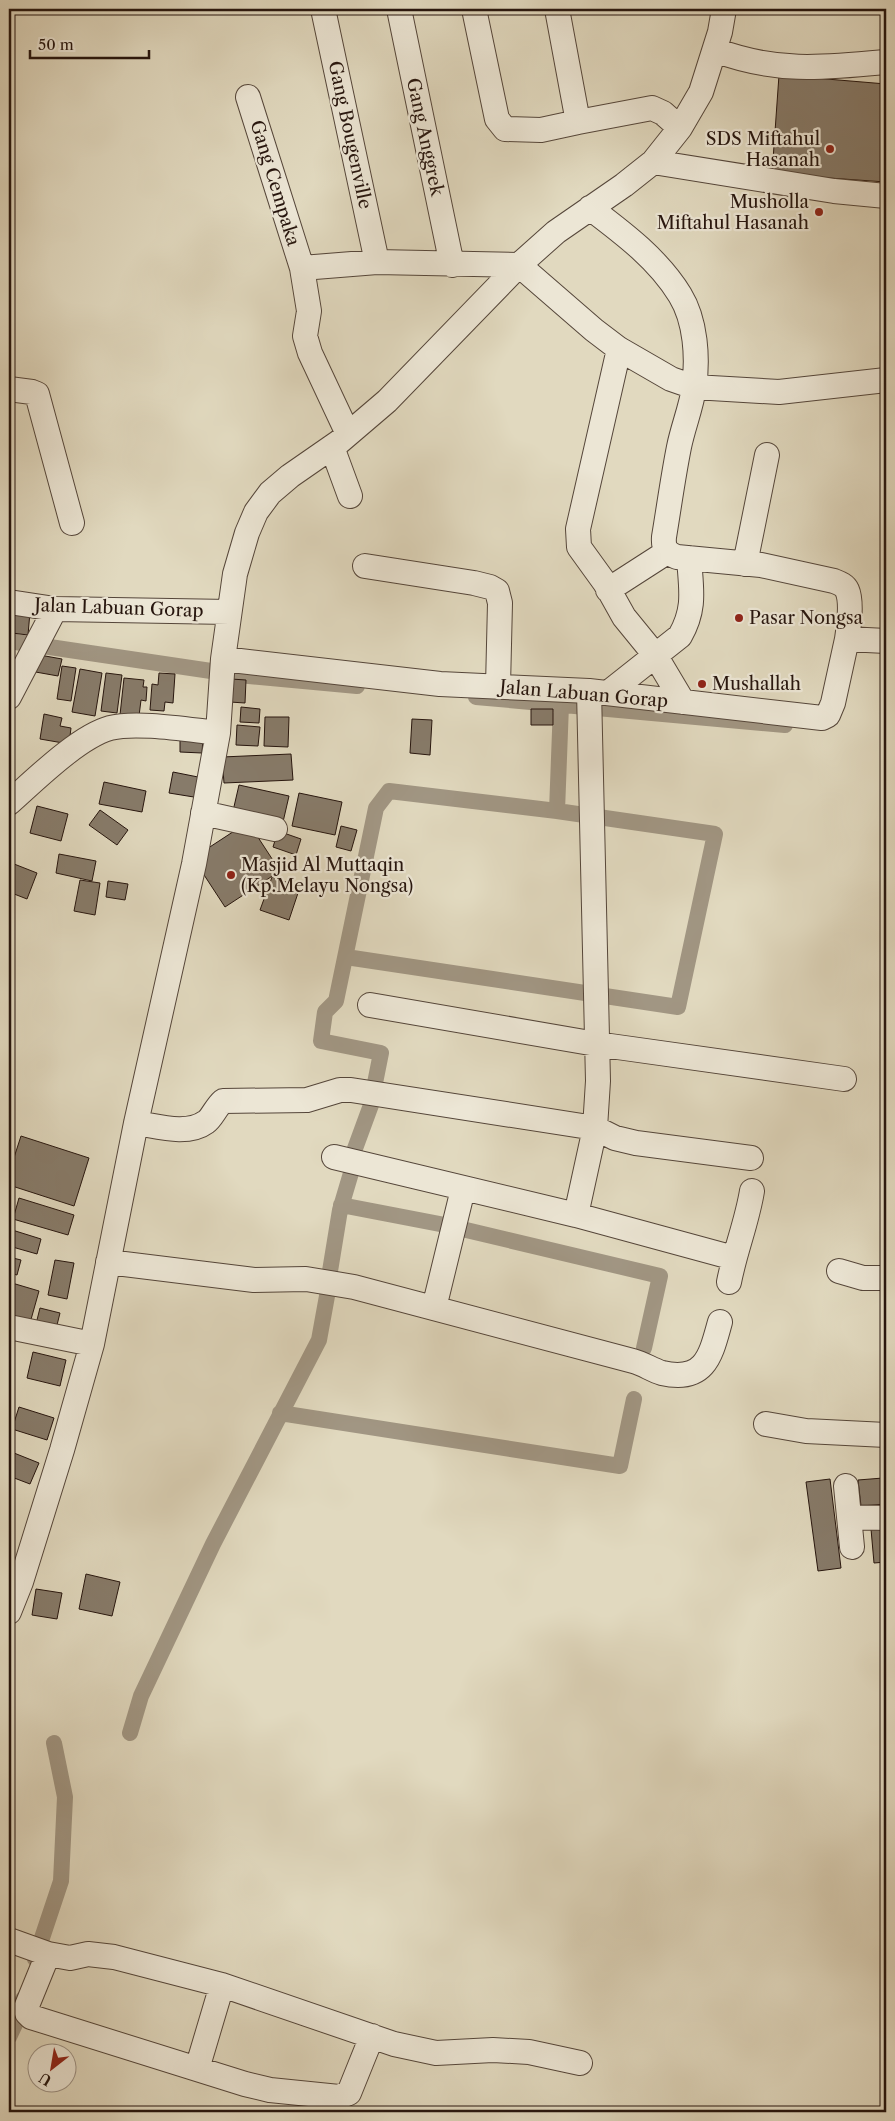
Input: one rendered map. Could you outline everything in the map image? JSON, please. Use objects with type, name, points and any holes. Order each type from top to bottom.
[{"type":"street","name":"Gang Bougenville","points":[[323,9],[377,262]]},
{"type":"street","name":"Gang Anggrek","points":[[399,9],[452,265]]},
{"type":"street","points":[[474,9],[497,119],[505,129],[541,130],[652,108],[663,113],[680,128]]},
{"type":"street","points":[[556,9],[578,122]]},
{"type":"street","points":[[9,1612],[15,1581],[62,1450],[92,1344],[136,1123],[164,1007],[203,813],[218,733],[229,612],[235,574],[247,532],[256,512],[270,493],[388,401],[519,265],[556,232],[654,162],[680,128],[701,92],[720,32],[724,9]]},
{"type":"street","points":[[715,50],[747,61],[787,67],[827,67],[886,62]]},
{"type":"street","name":"Gang Cempaka","points":[[248,98],[302,268],[309,311],[305,336],[340,440],[350,496]]},
{"type":"street","points":[[654,162],[834,191],[886,196]]},
{"type":"street","points":[[590,208],[634,241],[655,263],[680,296],[691,321],[696,349],[694,387],[679,446],[664,545],[678,555],[770,567],[834,580],[843,584],[847,589],[850,617],[847,639],[886,641]]},
{"type":"street","points":[[302,268],[377,262],[519,265],[594,330],[620,349],[671,379],[694,387],[779,392],[886,380]]},
{"type":"street","points":[[620,349],[578,529],[579,546],[605,583],[624,617],[655,655],[683,702]]},
{"type":"street","points":[[9,389],[36,394],[72,523]]},
{"type":"street","points":[[745,564],[767,455]]},
{"type":"street","points":[[608,590],[678,555]]},
{"type":"street","points":[[576,1215],[595,1128],[598,1081],[592,818],[594,700],[680,636],[688,623],[693,604],[678,555]]},
{"type":"street","points":[[365,566],[474,583],[497,591],[500,603],[498,686]]},
{"type":"street","name":"Jalan Labuan Gorap","points":[[9,602],[54,609],[229,612]]},
{"type":"street","points":[[9,697],[54,609]]},
{"type":"street","name":"Jalan Labuan Gorap","points":[[223,662],[440,684],[498,686],[594,700],[683,702],[822,718],[828,715],[833,703],[847,639]]},
{"type":"street","points":[[9,803],[62,757],[90,737],[112,728],[155,727],[218,733]]},
{"type":"street","points":[[203,813],[275,829]]},
{"type":"street","points":[[370,1006],[596,1044],[844,1079]]},
{"type":"street","points":[[136,1123],[187,1129],[197,1127],[208,1121],[223,1101],[307,1100],[340,1090],[351,1090],[595,1128],[615,1138],[636,1143],[751,1158]]},
{"type":"street","points":[[334,1157],[576,1215],[734,1258]]},
{"type":"street","points":[[434,1308],[464,1189]]},
{"type":"street","points":[[730,1282],[734,1258],[747,1218],[752,1190]]},
{"type":"street","points":[[108,1262],[254,1280],[306,1280],[354,1287],[634,1361],[670,1374],[694,1372],[704,1366],[711,1354],[720,1322]]},
{"type":"street","points":[[839,1271],[863,1278],[886,1278]]},
{"type":"street","points":[[9,1327],[92,1344]]},
{"type":"street","points":[[766,1424],[806,1431],[886,1435]]},
{"type":"street","points":[[846,1486],[852,1547]]},
{"type":"street","points":[[850,1516],[886,1518]]},
{"type":"street","points":[[9,1940],[42,1952],[70,1958],[88,1954],[114,1957],[222,1985],[394,2044],[436,2053],[493,2050],[529,2052],[580,2063]]},
{"type":"street","points":[[42,1952],[26,2008],[27,2013],[31,2017],[270,2090],[339,2098],[349,2093],[372,2036]]},
{"type":"street","points":[[197,2068],[222,1985]]},
{"type":"building","name":"SDS Miftahul Hasanah","points":[[779,75],[886,84],[886,182],[772,174]]},
{"type":"building","points":[[15,611],[30,612],[28,635],[12,633],[13,625],[9,625],[9,619],[14,620]]},
{"type":"building","points":[[34,654],[62,659],[58,676],[30,671]]},
{"type":"building","points":[[62,666],[76,668],[71,701],[57,699]]},
{"type":"building","points":[[80,669],[102,673],[95,716],[72,712]]},
{"type":"building","points":[[106,673],[122,675],[117,713],[101,711]]},
{"type":"building","points":[[159,673],[175,674],[173,703],[165,702],[164,711],[150,710],[152,684],[158,685]]},
{"type":"building","points":[[124,678],[144,680],[143,687],[147,687],[146,701],[141,700],[138,724],[120,715]]},
{"type":"building","points":[[231,679],[246,680],[245,703],[230,702]]},
{"type":"building","points":[[241,707],[260,709],[259,723],[240,722]]},
{"type":"building","points":[[531,709],[553,709],[553,725],[531,725]]},
{"type":"building","points":[[44,714],[62,718],[60,726],[71,728],[69,744],[40,739]]},
{"type":"building","points":[[265,717],[289,717],[288,747],[264,746]]},
{"type":"building","points":[[412,719],[432,720],[430,755],[410,753]]},
{"type":"building","points":[[237,725],[260,727],[258,746],[236,745]]},
{"type":"building","points":[[180,737],[203,738],[202,753],[180,752]]},
{"type":"building","points":[[291,754],[293,780],[224,783],[222,757]]},
{"type":"building","points":[[173,772],[203,778],[200,798],[169,793]]},
{"type":"building","points":[[104,782],[146,791],[142,812],[99,804]]},
{"type":"building","points":[[239,785],[289,796],[283,822],[233,811]]},
{"type":"building","points":[[299,793],[342,802],[335,835],[292,826]]},
{"type":"building","points":[[37,806],[68,814],[61,841],[30,833]]},
{"type":"building","points":[[100,810],[128,830],[117,845],[89,825]]},
{"type":"building","points":[[248,822],[280,871],[225,907],[193,858]]},
{"type":"building","points":[[341,826],[357,830],[351,851],[336,847]]},
{"type":"building","points":[[278,831],[301,839],[296,855],[273,847]]},
{"type":"building","points":[[59,854],[96,861],[92,881],[56,873]]},
{"type":"building","points":[[9,862],[37,873],[27,899],[9,892]]},
{"type":"building","points":[[272,877],[300,887],[289,920],[260,910]]},
{"type":"building","points":[[80,880],[100,883],[95,915],[74,911]]},
{"type":"building","points":[[108,881],[128,884],[125,900],[106,897]]},
{"type":"building","points":[[21,1136],[89,1158],[74,1206],[9,1185],[9,1173]]},
{"type":"building","points":[[19,1198],[74,1215],[68,1235],[13,1219]]},
{"type":"building","points":[[9,1229],[41,1239],[37,1254],[9,1246]]},
{"type":"building","points":[[9,1257],[21,1260],[17,1275],[9,1273]]},
{"type":"building","points":[[55,1260],[74,1263],[67,1299],[48,1295]]},
{"type":"building","points":[[12,1283],[39,1291],[30,1323],[9,1316],[9,1295]]},
{"type":"building","points":[[40,1308],[60,1313],[56,1329],[36,1324]]},
{"type":"building","points":[[33,1352],[66,1360],[60,1386],[27,1378]]},
{"type":"building","points":[[19,1407],[54,1418],[47,1440],[12,1429]]},
{"type":"building","points":[[9,1451],[39,1463],[30,1484],[9,1476]]},
{"type":"building","points":[[883,1478],[886,1504],[861,1506],[858,1480]]},
{"type":"building","points":[[830,1479],[841,1568],[818,1571],[806,1482]]},
{"type":"building","points":[[886,1528],[886,1562],[874,1563],[871,1529]]},
{"type":"building","points":[[86,1574],[120,1582],[112,1616],[79,1609]]},
{"type":"building","points":[[36,1589],[62,1593],[57,1619],[32,1615]]},
{"type":"waterway","points":[[9,641],[238,675],[357,686]]},
{"type":"waterway","points":[[476,697],[785,725]]},
{"type":"waterway","points":[[375,1083],[381,1053],[321,1041],[325,1012],[336,1001],[376,808],[389,791],[557,811],[561,705]]},
{"type":"waterway","points":[[346,957],[678,1007],[715,834],[557,811]]},
{"type":"waterway","points":[[353,1154],[371,1105]]},
{"type":"waterway","points":[[330,1271],[340,1210],[351,1173]]},
{"type":"waterway","points":[[341,1205],[445,1225]]},
{"type":"waterway","points":[[462,1229],[660,1276],[644,1348]]},
{"type":"waterway","points":[[130,1733],[141,1696],[213,1544],[319,1340],[327,1296]]},
{"type":"waterway","points":[[280,1413],[620,1466],[634,1399]]},
{"type":"waterway","points":[[35,1959],[61,1881],[65,1797],[54,1743]]},
{"type":"waterway","points":[[9,2037],[17,2020],[23,1999]]},
{"type":"place","name":"SDS Miftahul Hasanah","points":[[830,149]]},
{"type":"place","name":"Musholla Miftahul Hasanah","points":[[819,212]]},
{"type":"place","name":"Pasar Nongsa","points":[[739,618]]},
{"type":"place","name":"Mushallah","points":[[702,684]]},
{"type":"place","name":"Masjid Al Muttaqin (Kp.Melayu Nongsa)","points":[[231,875]]}]
